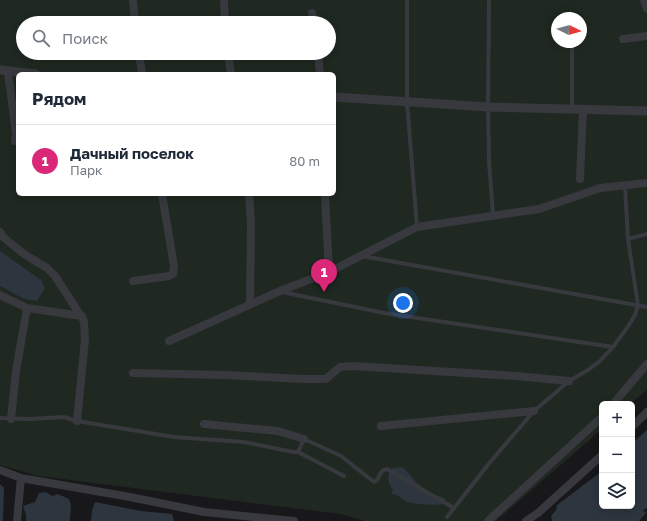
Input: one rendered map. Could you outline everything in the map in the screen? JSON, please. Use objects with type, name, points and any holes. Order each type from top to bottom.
[{"type":"street","points":[[133,0],[134,16]]},
{"type":"street","points":[[224,0],[225,16]]},
{"type":"street","points":[[644,0],[647,9]]},
{"type":"street","points":[[623,39],[647,36]]},
{"type":"street","points":[[141,60],[142,72]]},
{"type":"street","points":[[229,60],[231,72]]},
{"type":"street","points":[[319,60],[320,72]]},
{"type":"street","points":[[15,141],[16,134],[4,71],[16,72]]},
{"type":"street","points":[[336,97],[488,107],[647,111]]},
{"type":"street","points":[[580,179],[583,110]]},
{"type":"street","points":[[169,341],[280,291],[329,272],[418,227],[539,208],[600,188],[647,183]]},
{"type":"street","points":[[133,281],[169,276],[173,274],[174,266],[162,196]]},
{"type":"street","points":[[249,196],[251,224],[250,304]]},
{"type":"street","points":[[325,196],[329,272]]},
{"type":"street","points":[[0,232],[3,237],[24,254],[47,268],[55,276],[82,316],[85,328],[77,421]]},
{"type":"street","points":[[0,295],[27,308],[82,316]]},
{"type":"street","points":[[11,419],[16,371],[27,308]]},
{"type":"street","points":[[616,401],[647,364]]},
{"type":"street","points":[[133,373],[326,379],[340,367],[352,366],[516,376],[569,381]]},
{"type":"street","points":[[381,426],[534,411]]},
{"type":"street","points":[[635,424],[647,412]]},
{"type":"street","points":[[488,521],[599,420]]},
{"type":"street","points":[[204,424],[278,431],[304,439]]},
{"type":"street","points":[[526,521],[538,513],[599,459]]},
{"type":"street","points":[[0,470],[21,478],[130,496],[204,512],[294,521]]},
{"type":"street","points":[[17,521],[21,478]]},
{"type":"lane","points":[[489,0],[488,107],[489,161],[493,216]]},
{"type":"lane","points":[[407,1],[407,102],[418,227]]},
{"type":"lane","points":[[572,48],[572,110]]},
{"type":"lane","points":[[447,517],[491,461],[534,411],[569,381],[588,370],[613,348],[635,315],[638,304],[628,239],[625,185]]},
{"type":"lane","points":[[628,239],[647,234]]},
{"type":"lane","points":[[362,256],[638,304],[647,307]]},
{"type":"lane","points":[[280,291],[384,313],[613,348]]},
{"type":"lane","points":[[0,418],[64,417],[77,421],[174,437],[244,442],[298,452],[344,476]]},
{"type":"lane","points":[[298,452],[304,439],[341,456],[374,482],[377,480],[382,471],[387,469],[454,508]]},
{"type":"shaded area","points":[[0,0],[647,0],[647,390],[634,401],[599,401],[599,432],[496,521],[365,521],[340,514],[38,476],[0,465]]},
{"type":"shaded area","points":[[0,251],[41,280],[45,288],[37,301],[23,298],[0,286]]},
{"type":"shaded area","points":[[647,430],[647,508],[643,510],[646,513],[639,521],[552,521],[551,516],[556,510],[557,505],[599,473],[599,509],[635,509],[635,440]]},
{"type":"shaded area","points":[[402,467],[422,488],[430,493],[446,499],[442,504],[431,505],[410,503],[397,495],[391,494],[393,490],[389,482],[389,474],[392,468]]},
{"type":"shaded area","points":[[0,484],[4,488],[3,521],[0,521]]},
{"type":"shaded area","points":[[46,492],[52,496],[58,494],[69,499],[71,505],[70,521],[26,521],[23,506],[35,502],[39,493]]},
{"type":"shaded area","points":[[95,502],[141,511],[172,514],[174,521],[91,521]]},
{"type":"place","name":"Дачный поселок","points":[[324,292]]}]
